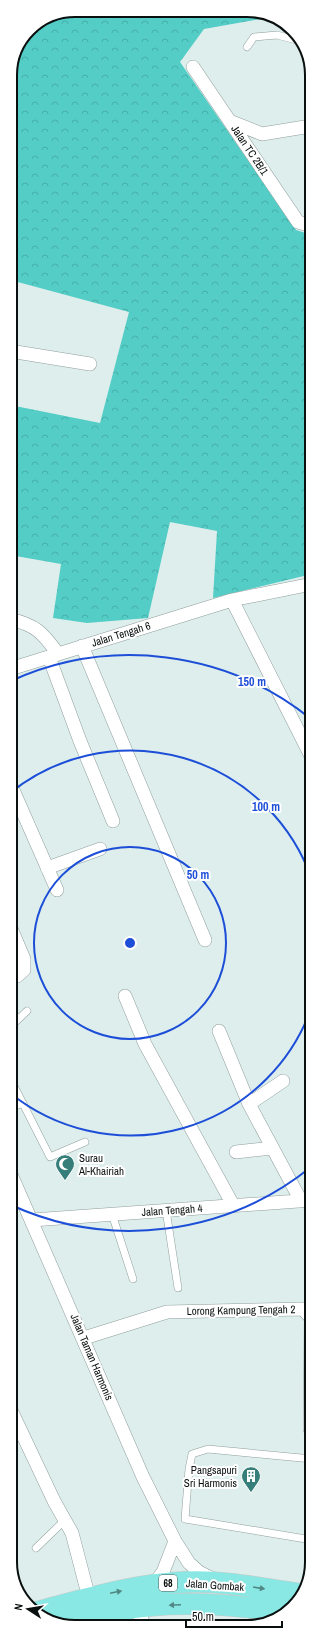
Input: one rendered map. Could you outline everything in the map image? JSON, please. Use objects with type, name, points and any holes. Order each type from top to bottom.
[{"type":"main road","name":"Jalan Gombak","points":[[48,1609],[89,1598],[154,1584],[187,1582],[223,1583],[295,1593]]},
{"type":"main road","name":"Jalan Gombak","points":[[88,1620],[110,1615],[140,1617],[220,1604],[278,1610]]},
{"type":"street","name":"Jalan TC 2B/1","points":[[193,67],[209,93],[232,122],[298,222],[305,224]]},
{"type":"street","points":[[232,122],[262,134],[305,128]]},
{"type":"street","points":[[17,352],[90,364]]},
{"type":"street","name":"Jalan Tengah 6","points":[[17,667],[232,600],[305,585]]},
{"type":"street","points":[[232,600],[305,744]]},
{"type":"street","points":[[17,621],[23,622],[43,634],[53,655],[80,741],[114,821]]},
{"type":"street","points":[[82,646],[205,940]]},
{"type":"street","points":[[17,799],[57,890]]},
{"type":"street","points":[[47,868],[100,849]]},
{"type":"street","points":[[17,942],[24,959],[24,970],[17,976]]},
{"type":"street","points":[[125,996],[145,1044],[233,1205]]},
{"type":"street","points":[[218,1031],[249,1104],[272,1148],[305,1198]]},
{"type":"street","points":[[249,1104],[283,1081]]},
{"type":"street","points":[[236,1152],[272,1148]]},
{"type":"street","name":"Jalan Taman Harmonis","points":[[17,1187],[143,1476],[180,1553],[194,1568],[210,1578],[223,1583]]},
{"type":"street","name":"Jalan Tengah 4","points":[[32,1220],[305,1200]]},
{"type":"street","name":"Lorong Kampung Tengah 2","points":[[84,1338],[167,1312],[303,1309],[305,1311]]},
{"type":"street","points":[[17,1423],[54,1501],[66,1519],[72,1533],[89,1598]]},
{"type":"street","points":[[154,1584],[163,1572],[175,1541]]},
{"type":"lane","points":[[247,47],[254,37],[277,35],[292,38]]},
{"type":"lane","points":[[17,1020],[27,1011]]},
{"type":"lane","points":[[17,1091],[50,1157],[85,1142]]},
{"type":"lane","points":[[17,1105],[23,1103]]},
{"type":"lane","points":[[166,1210],[178,1288]]},
{"type":"lane","points":[[112,1214],[134,1279]]},
{"type":"lane","points":[[305,1458],[208,1449],[192,1454],[189,1469],[185,1519],[305,1539]]},
{"type":"lane","points":[[36,1548],[66,1519]]},
{"type":"green space","points":[[67,17],[247,17],[262,19],[204,29],[180,62],[296,230],[305,233],[305,576],[213,598],[217,531],[170,522],[148,618],[87,623],[53,618],[61,564],[17,556],[17,406],[100,423],[129,312],[17,282],[17,71],[23,49],[37,31],[56,20]]},
{"type":"place","name":"Surau Al-Khairiah","points":[[65,1181]]},
{"type":"place","name":"Pangsapuri Sri Harmonis","points":[[251,1493]]}]
